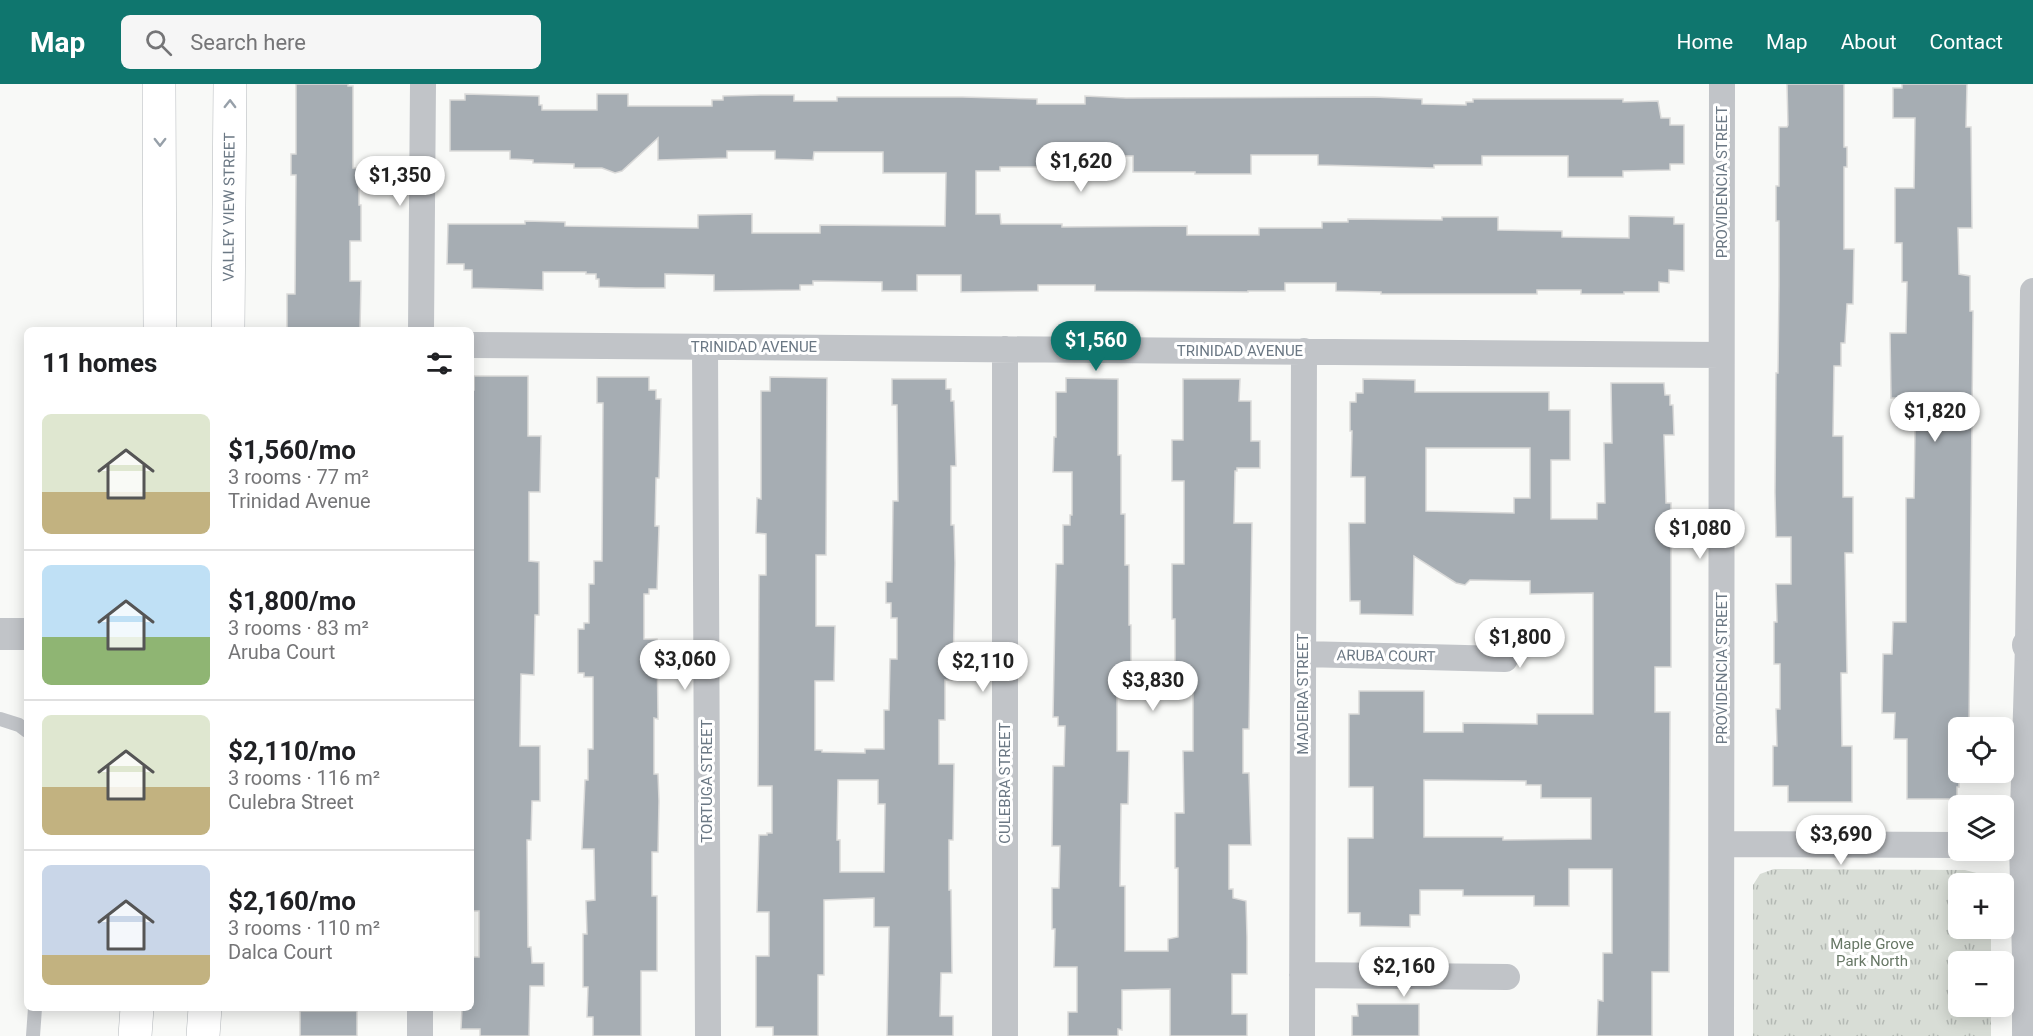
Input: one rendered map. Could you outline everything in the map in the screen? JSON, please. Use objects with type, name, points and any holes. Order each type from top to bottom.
[{"type":"main road","points":[[159,84],[160,327]]},
{"type":"main road","name":"VALLEY VIEW STREET","points":[[228,327],[230,84]]},
{"type":"main road","points":[[135,1036],[137,1011]]},
{"type":"main road","points":[[203,1036],[205,1011]]},
{"type":"street","points":[[421,327],[423,84]]},
{"type":"street","name":"PROVIDENCIA STREET","points":[[1721,1036],[1722,84]]},
{"type":"street","points":[[2014,833],[2030,645],[2033,291]]},
{"type":"street","name":"TRINIDAD AVENUE","points":[[474,345],[1721,355]]},
{"type":"street","name":"TORTUGA STREET","points":[[705,347],[708,1036]]},
{"type":"street","name":"CULEBRA STREET","points":[[1005,349],[1005,1036]]},
{"type":"street","name":"MADEIRA STREET","points":[[1302,1036],[1304,351]]},
{"type":"street","points":[[0,634],[24,634]]},
{"type":"street","name":"ARUBA COURT","points":[[1303,654],[1505,659]]},
{"type":"street","points":[[1723,844],[1948,845]]},
{"type":"street","points":[[2014,852],[2029,958],[2025,1036]]},
{"type":"street","points":[[1302,975],[1507,976]]},
{"type":"street","points":[[420,1011],[420,1036]]},
{"type":"lane","points":[[0,719],[24,729]]},
{"type":"lane","points":[[33,1036],[35,1011]]},
{"type":"green space","name":"Maple Grove Park North","points":[[1774,869],[1965,870],[1976,873],[1948,873],[1948,939],[1991,939],[1991,951],[1948,951],[1948,1017],[1991,1017],[1991,1036],[1753,1036],[1753,885],[1760,874]]},
{"type":"building","points":[[296,84],[348,84],[348,86],[353,86],[353,168],[359,168],[361,241],[350,241],[350,281],[361,281],[360,327],[287,327],[287,294],[295,294],[296,175],[291,175],[291,154],[296,154]]},
{"type":"building","points":[[1787,84],[1844,84],[1844,147],[1847,147],[1847,167],[1844,167],[1844,249],[1854,249],[1853,304],[1847,304],[1845,343],[1841,343],[1841,366],[1834,366],[1833,436],[1843,436],[1843,497],[1853,497],[1853,553],[1845,553],[1847,673],[1841,673],[1842,746],[1852,746],[1852,802],[1788,802],[1788,786],[1773,786],[1773,746],[1777,746],[1776,709],[1780,709],[1780,664],[1774,664],[1774,622],[1777,622],[1776,584],[1791,584],[1791,537],[1776,537],[1775,492],[1779,286],[1779,221],[1776,221],[1776,186],[1779,186],[1779,127],[1788,125]]},
{"type":"building","points":[[1902,84],[1967,84],[1966,127],[1971,127],[1972,228],[1958,228],[1959,274],[1970,276],[1970,311],[1973,311],[1969,717],[1948,717],[1948,783],[1959,783],[1959,787],[1957,787],[1957,795],[1948,795],[1948,799],[1907,799],[1907,739],[1894,739],[1895,713],[1882,713],[1883,654],[1892,654],[1893,622],[1906,622],[1906,498],[1914,498],[1915,429],[1906,429],[1906,416],[1902,416],[1902,412],[1899,412],[1899,398],[1891,398],[1890,333],[1906,333],[1907,282],[1902,282],[1902,243],[1895,243],[1895,188],[1914,188],[1915,118],[1893,118],[1893,88],[1902,88]]},
{"type":"building","points":[[465,94],[539,96],[539,105],[542,105],[542,110],[597,110],[597,94],[628,94],[628,106],[712,106],[712,100],[723,100],[723,96],[761,95],[794,95],[794,101],[837,101],[837,97],[1037,99],[1037,104],[1085,104],[1085,96],[1126,98],[1374,97],[1422,99],[1422,104],[1466,105],[1466,102],[1473,102],[1473,99],[1658,101],[1661,118],[1670,118],[1670,125],[1684,125],[1684,164],[1670,164],[1670,170],[1623,171],[1623,177],[1568,177],[1568,156],[1482,156],[1482,165],[1434,165],[1434,168],[1318,165],[1318,155],[1251,155],[1251,174],[1195,174],[1195,172],[1133,172],[1133,156],[1062,155],[1062,162],[1051,161],[1051,167],[1000,167],[1000,171],[976,171],[976,214],[1000,214],[1001,224],[1062,224],[1062,227],[1187,226],[1187,235],[1259,235],[1259,228],[1322,228],[1322,222],[1348,222],[1348,219],[1442,220],[1442,217],[1498,217],[1498,230],[1562,231],[1562,237],[1629,238],[1629,216],[1674,217],[1674,224],[1684,224],[1684,271],[1669,270],[1669,283],[1659,282],[1659,292],[1624,292],[1624,294],[1581,294],[1581,290],[1537,290],[1537,294],[1381,294],[1381,292],[1336,291],[1336,283],[1285,283],[1285,291],[1248,292],[1095,291],[1095,285],[1038,285],[1038,291],[961,292],[961,275],[917,275],[917,291],[882,291],[882,282],[813,281],[813,285],[800,285],[800,290],[714,291],[714,275],[665,274],[665,288],[636,288],[599,287],[596,274],[586,274],[586,272],[543,272],[543,290],[472,288],[472,270],[464,270],[464,264],[447,264],[448,224],[525,224],[525,221],[565,222],[565,226],[698,228],[698,215],[752,214],[752,233],[820,233],[820,225],[945,226],[946,173],[883,173],[883,152],[814,152],[813,160],[775,159],[775,151],[727,151],[727,158],[658,160],[658,138],[622,171],[615,173],[602,168],[574,168],[574,164],[533,163],[533,160],[510,159],[510,151],[450,151],[450,100],[465,100]]},
{"type":"building","points":[[474,376],[528,376],[528,436],[541,436],[540,492],[529,492],[529,561],[539,562],[539,615],[535,615],[534,675],[521,674],[520,746],[540,746],[540,801],[532,801],[531,840],[527,840],[528,947],[531,947],[532,963],[544,963],[544,986],[530,986],[529,1036],[480,1036],[480,1029],[461,1029],[462,1011],[474,1011],[474,957],[479,957],[479,911],[474,911]]},
{"type":"building","points":[[597,377],[649,377],[649,390],[656,390],[656,399],[661,399],[659,478],[656,478],[655,526],[659,526],[657,589],[649,589],[649,594],[644,594],[644,639],[657,639],[658,719],[654,718],[654,774],[658,774],[659,801],[658,852],[652,852],[652,896],[657,896],[657,971],[641,971],[641,1036],[593,1036],[593,1017],[587,1017],[588,987],[583,987],[583,934],[587,934],[586,901],[595,900],[594,849],[582,849],[585,780],[588,780],[588,749],[593,749],[593,677],[584,677],[584,673],[578,673],[578,629],[584,629],[584,623],[589,623],[589,584],[594,584],[594,561],[602,561],[603,403],[597,403]]},
{"type":"building","points":[[770,377],[827,378],[826,555],[816,555],[816,626],[835,626],[834,681],[815,681],[815,750],[865,753],[865,749],[884,749],[884,710],[889,710],[890,659],[897,659],[897,618],[891,618],[891,603],[886,603],[886,582],[892,582],[893,501],[898,501],[897,405],[892,405],[892,379],[946,379],[946,389],[951,389],[951,401],[954,401],[956,466],[951,466],[951,525],[954,525],[955,563],[953,680],[945,680],[945,720],[939,720],[939,764],[954,764],[953,840],[949,840],[952,973],[941,973],[940,1016],[953,1016],[953,1036],[887,1036],[889,927],[874,927],[874,898],[824,900],[824,975],[818,975],[818,1036],[773,1036],[773,1027],[756,1027],[756,956],[769,956],[769,912],[757,912],[759,835],[772,833],[772,786],[758,786],[759,575],[766,575],[766,534],[756,533],[757,498],[761,499],[761,391],[770,391]],"holes":[[[838,780],[878,780],[878,804],[885,804],[884,872],[840,872],[840,840],[837,840]]]},
{"type":"building","points":[[1066,378],[1118,379],[1121,514],[1125,514],[1125,565],[1129,565],[1129,625],[1131,625],[1131,679],[1117,679],[1117,751],[1129,751],[1128,804],[1121,804],[1120,886],[1125,886],[1125,951],[1168,951],[1168,939],[1178,937],[1175,813],[1184,813],[1183,751],[1193,751],[1193,680],[1175,680],[1175,619],[1172,619],[1172,564],[1184,564],[1184,481],[1172,481],[1172,440],[1183,440],[1183,379],[1240,379],[1239,401],[1251,401],[1251,441],[1260,441],[1260,468],[1237,468],[1235,471],[1234,523],[1252,523],[1249,729],[1243,729],[1243,773],[1249,773],[1251,845],[1229,845],[1229,889],[1233,889],[1233,898],[1246,901],[1247,937],[1247,974],[1232,974],[1232,1014],[1247,1014],[1247,1036],[1170,1036],[1170,989],[1122,990],[1122,1030],[1118,1029],[1118,1036],[1068,1036],[1068,1012],[1077,1012],[1077,967],[1054,967],[1055,929],[1052,929],[1052,888],[1059,888],[1060,846],[1052,846],[1053,766],[1064,766],[1065,726],[1058,726],[1058,717],[1053,717],[1056,564],[1063,564],[1063,525],[1070,525],[1070,515],[1072,515],[1072,472],[1053,472],[1056,392],[1066,392]]},
{"type":"building","points":[[1363,379],[1415,380],[1415,392],[1549,392],[1549,410],[1570,410],[1570,460],[1551,460],[1551,519],[1597,519],[1597,503],[1605,503],[1604,443],[1612,443],[1611,383],[1664,383],[1665,395],[1670,395],[1670,405],[1673,405],[1674,435],[1664,435],[1666,503],[1671,503],[1671,667],[1655,667],[1655,712],[1670,712],[1669,972],[1652,972],[1652,1036],[1597,1036],[1598,1000],[1603,1001],[1603,953],[1612,953],[1612,869],[1569,869],[1569,906],[1534,906],[1534,896],[1463,896],[1463,890],[1420,890],[1420,915],[1410,915],[1410,927],[1360,926],[1360,913],[1348,913],[1348,838],[1373,838],[1373,787],[1349,787],[1349,714],[1359,714],[1359,691],[1424,691],[1424,732],[1463,732],[1463,723],[1537,724],[1537,714],[1593,714],[1593,593],[1530,594],[1530,581],[1470,580],[1465,585],[1456,583],[1414,556],[1413,615],[1360,614],[1360,601],[1350,601],[1349,523],[1365,523],[1365,477],[1351,477],[1350,402],[1356,402],[1356,393],[1363,393]],"holes":[[[1426,448],[1530,448],[1530,498],[1514,498],[1514,513],[1426,511]],[[1424,780],[1526,781],[1526,785],[1541,785],[1541,798],[1591,798],[1591,839],[1503,840],[1503,837],[1424,837]]]},
{"type":"building","points":[[1357,1004],[1419,1004],[1419,1036],[1352,1036],[1352,1016],[1358,1016]]},
{"type":"building","points":[[300,1011],[357,1011],[357,1036],[300,1036]]}]
